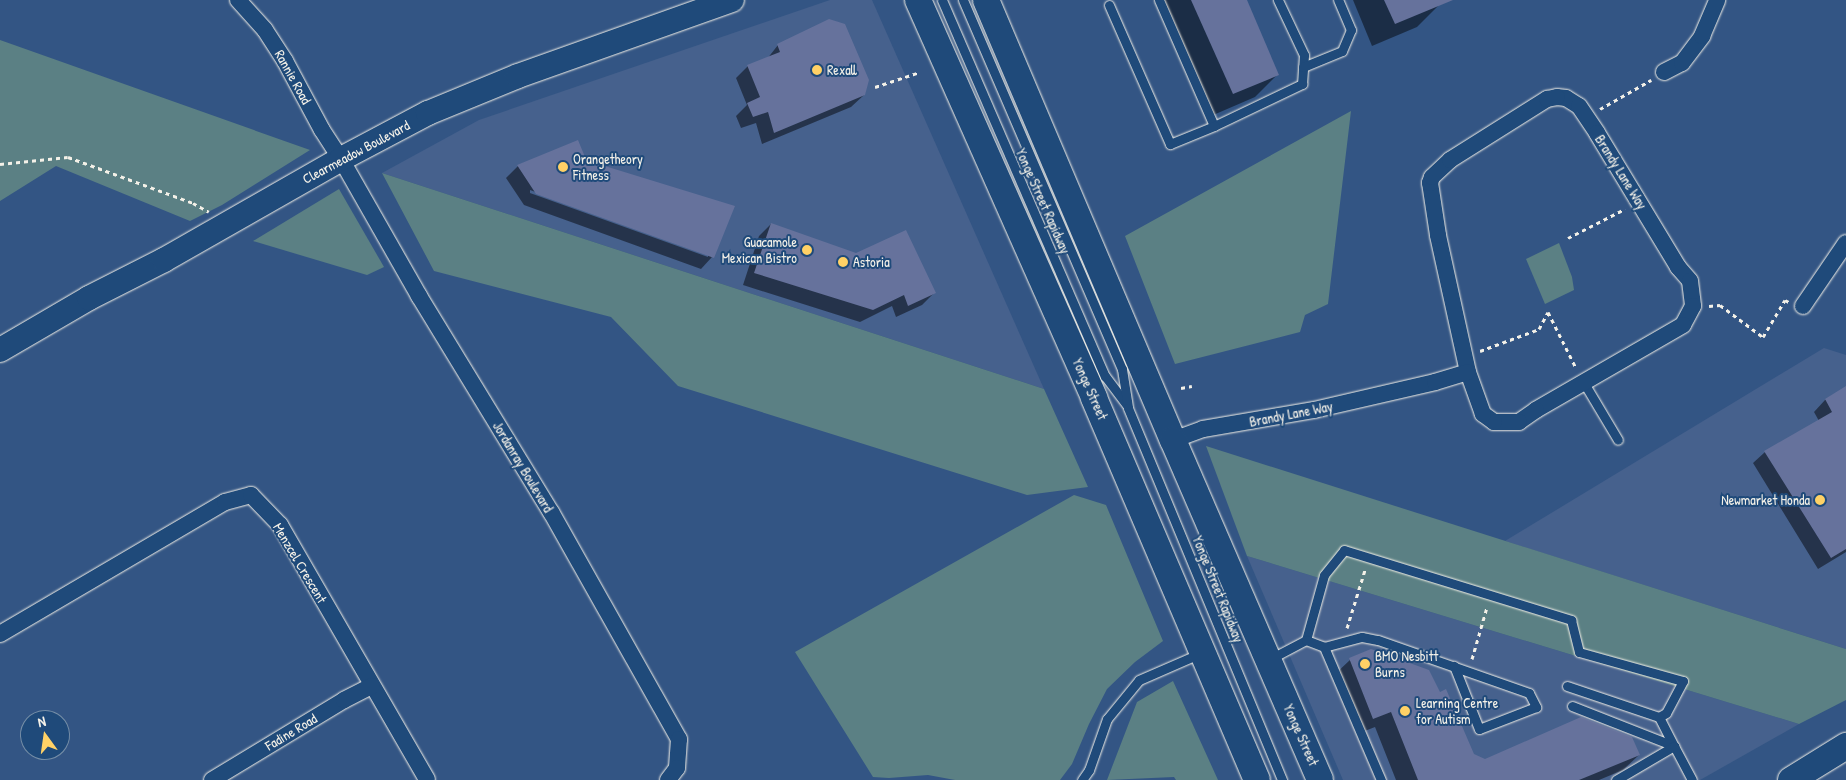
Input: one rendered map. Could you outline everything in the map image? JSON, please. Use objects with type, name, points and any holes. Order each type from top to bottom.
[{"type":"main road","name":"Yonge Street","points":[[918,0],[1094,398],[1257,780]]},
{"type":"main road","name":"Yonge Street","points":[[986,0],[1320,780]]},
{"type":"main road","points":[[1791,780],[1846,746]]},
{"type":"street","name":"Rannie Road","points":[[238,0],[265,30],[289,68],[322,130],[341,159]]},
{"type":"street","name":"Clearmeadow Boulevard","points":[[0,350],[89,298],[229,224],[341,159],[428,114],[518,76],[732,0]]},
{"type":"street","points":[[1664,72],[1682,63],[1702,36],[1716,0]]},
{"type":"street","name":"Brandy Lane Way","points":[[1566,98],[1579,106],[1640,202],[1678,267],[1690,281],[1693,306],[1683,325],[1536,410],[1519,422],[1494,422],[1483,414],[1466,364],[1438,236],[1430,183],[1432,177],[1450,160],[1547,99],[1566,98]]},
{"type":"street","name":"Jordanray Boulevard","points":[[341,159],[419,296],[551,512],[679,739],[678,768],[668,780]]},
{"type":"street","points":[[1803,306],[1846,243]]},
{"type":"street","name":"Brandy Lane Way","points":[[1173,440],[1203,429],[1314,410],[1434,382],[1466,364]]},
{"type":"street","name":"Menzcel Crescent","points":[[0,634],[225,502],[251,495],[280,525],[427,780]]},
{"type":"street","name":"Fadine Road","points":[[212,780],[344,700],[372,686]]},
{"type":"lane","name":"Yonge Street Rapidway","points":[[942,0],[1105,376],[1128,408],[1282,780]]},
{"type":"lane","name":"Yonge Street Rapidway","points":[[963,0],[1122,369],[1128,408]]},
{"type":"lane","points":[[1159,0],[1214,126]]},
{"type":"lane","points":[[1109,4],[1170,144],[1214,126],[1302,84],[1304,55],[1278,0]]},
{"type":"lane","points":[[1303,67],[1342,51],[1351,30],[1338,0]]},
{"type":"lane","points":[[1584,383],[1618,440]]},
{"type":"lane","points":[[1306,640],[1324,575],[1344,550],[1571,620],[1579,652],[1682,681],[1666,712],[1659,717]]},
{"type":"lane","points":[[1268,660],[1306,640],[1324,646],[1362,637],[1378,640],[1454,666],[1529,693],[1536,706],[1479,729],[1454,666]]},
{"type":"lane","points":[[1324,646],[1381,780]]},
{"type":"lane","points":[[1082,780],[1089,770],[1107,719],[1139,680],[1203,652]]},
{"type":"lane","points":[[1567,686],[1659,717],[1692,780]]},
{"type":"lane","points":[[1572,706],[1674,746]]},
{"type":"lane","points":[[1616,780],[1674,746]]},
{"type":"path","points":[[875,87],[920,72]]},
{"type":"path","points":[[1586,117],[1664,72]]},
{"type":"path","points":[[0,164],[68,158],[193,203],[229,224]]},
{"type":"path","points":[[1568,238],[1640,202]]},
{"type":"path","points":[[1693,306],[1720,305],[1762,337],[1785,300],[1803,306]]},
{"type":"path","points":[[1466,364],[1539,329],[1548,312],[1584,383]]},
{"type":"path","points":[[1181,388],[1192,386]]},
{"type":"path","points":[[1343,642],[1368,557]]},
{"type":"path","points":[[1469,672],[1491,595]]},
{"type":"shaded area","points":[[830,0],[872,0],[1044,389],[382,173],[479,120]]},
{"type":"shaded area","points":[[1824,348],[1846,355],[1846,649],[1505,541]]},
{"type":"shaded area","points":[[1247,556],[1799,724],[1700,780],[1343,780]]},
{"type":"green space","points":[[0,40],[310,150],[222,205],[190,221],[56,166],[0,201]]},
{"type":"green space","points":[[1351,111],[1328,304],[1305,315],[1300,332],[1175,364],[1125,236]]},
{"type":"green space","points":[[382,173],[1044,389],[1088,487],[1027,495],[678,386],[611,317],[434,271]]},
{"type":"green space","points":[[339,189],[384,267],[367,275],[253,241]]},
{"type":"green space","points":[[1559,243],[1572,277],[1574,290],[1545,304],[1526,259]]},
{"type":"green space","points":[[1206,446],[1846,649],[1846,700],[1799,724],[1247,556]]},
{"type":"green space","points":[[1074,495],[1106,505],[1163,641],[1135,662],[1107,689],[1089,724],[1072,764],[1060,780],[955,780],[928,775],[889,778],[873,777],[795,652]]},
{"type":"green space","points":[[1173,681],[1218,780],[1176,780],[1174,777],[1107,780],[1137,702]]},
{"type":"building","points":[[1191,0],[1247,0],[1279,75],[1233,94]]},
{"type":"building","points":[[1384,0],[1453,0],[1395,24]]},
{"type":"building","points":[[829,19],[845,24],[869,80],[865,95],[774,133],[768,112],[753,117],[747,103],[760,97],[747,65],[780,52],[777,44]]},
{"type":"building","points":[[578,140],[585,157],[595,163],[735,206],[714,258],[536,194],[517,165]]},
{"type":"building","points":[[771,223],[856,253],[906,230],[936,293],[908,306],[904,295],[873,310],[754,273]]},
{"type":"building","name":"Newmarket Honda","points":[[1846,386],[1846,549],[1831,558],[1764,451],[1832,412],[1825,399]]},
{"type":"building","points":[[1371,649],[1429,670],[1440,692],[1446,689],[1474,754],[1485,759],[1581,717],[1632,737],[1640,755],[1579,780],[1418,780],[1391,712],[1373,719],[1349,658]]},
{"type":"place","name":"Rexall","points":[[817,70]]},
{"type":"place","name":"Orangetheory Fitness","points":[[563,167]]},
{"type":"place","name":"Guacamole Mexican Bistro","points":[[807,250]]},
{"type":"place","name":"Astoria","points":[[843,262]]},
{"type":"place","name":"Newmarket Honda","points":[[1820,500]]},
{"type":"place","name":"BMO Nesbitt Burns","points":[[1365,664]]},
{"type":"place","name":"Learning Centre for Autism","points":[[1405,711]]}]
